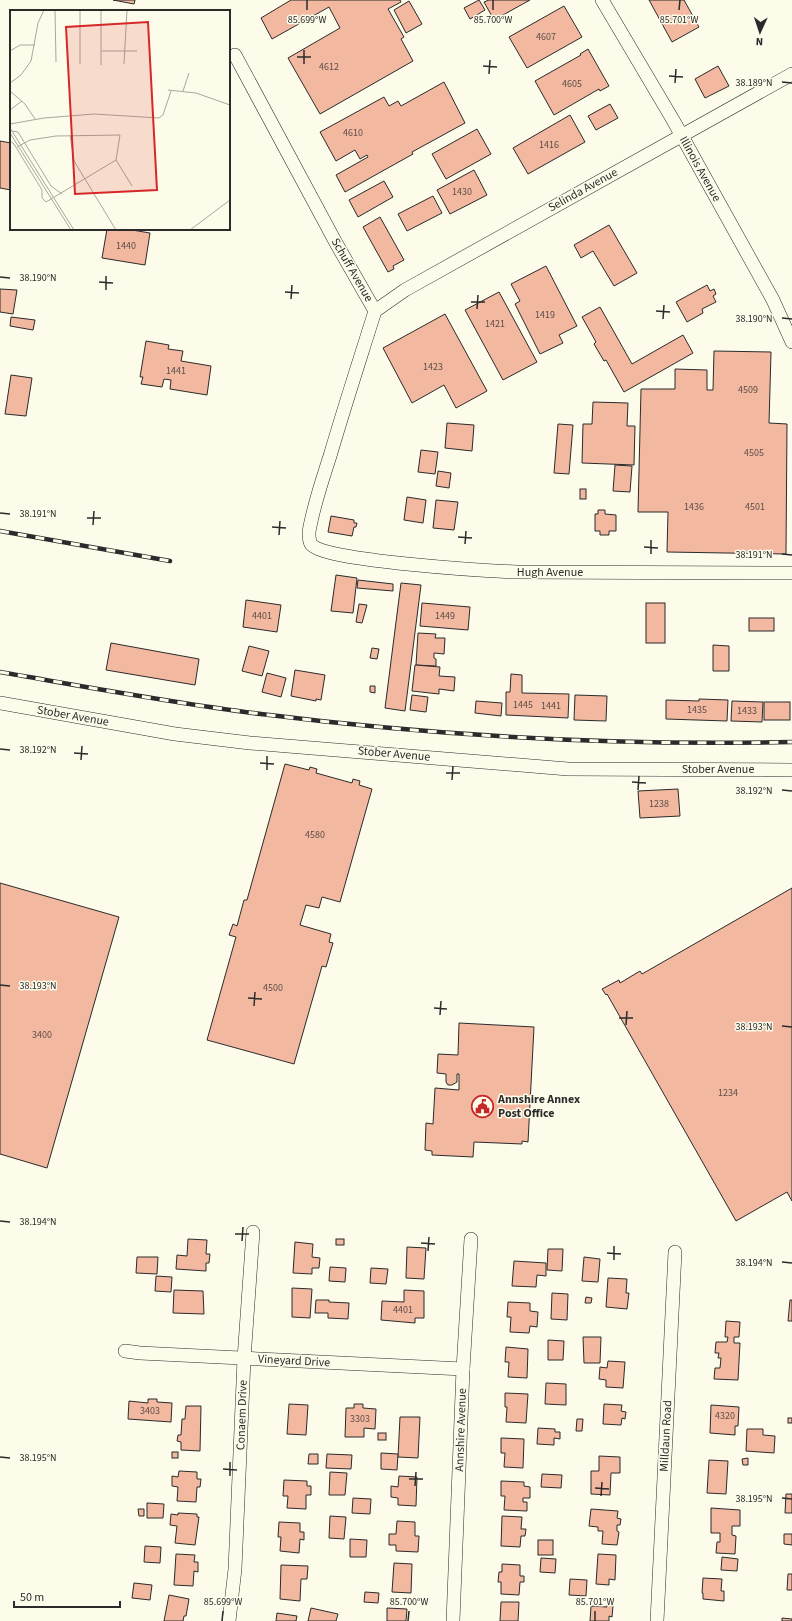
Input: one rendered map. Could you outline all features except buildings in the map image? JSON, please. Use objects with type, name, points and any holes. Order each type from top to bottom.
[{"type":"street","name":"Illinois Avenue","points":[[602,0],[774,300],[792,342]]},
{"type":"street","name":"Schuff Avenue","points":[[235,56],[336,243],[375,311],[344,407],[318,496],[309,534],[311,545]]},
{"type":"street","name":"Selinda Avenue","points":[[375,311],[405,290],[792,74]]},
{"type":"street","name":"Hugh Avenue","points":[[311,545],[323,552],[341,556],[472,570],[517,572],[792,573]]},
{"type":"street","name":"Stober Avenue","points":[[0,703],[175,734],[250,743],[568,769],[792,770]]},
{"type":"street","name":"Conaem Drive","points":[[229,1621],[235,1569],[244,1359],[253,1232]]},
{"type":"street","name":"Annshire Avenue","points":[[453,1621],[463,1369],[471,1239]]},
{"type":"street","name":"Milldaun Road","points":[[657,1621],[675,1252]]},
{"type":"street","name":"Vineyard Drive","points":[[125,1351],[244,1359],[463,1369]]},
{"type":"railway","points":[[0,531],[170,561]]},
{"type":"railway","points":[[0,672],[228,710],[327,722],[460,734],[593,741],[726,743],[792,742]]},
{"type":"place","name":"Annshire Annex Post Office","points":[[482,1106]]}]
